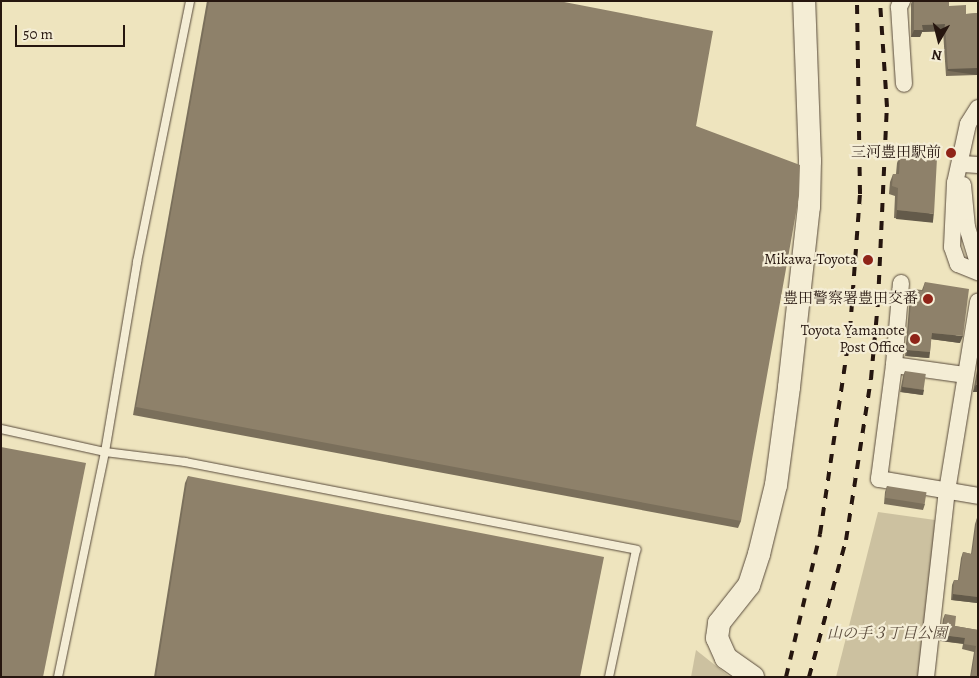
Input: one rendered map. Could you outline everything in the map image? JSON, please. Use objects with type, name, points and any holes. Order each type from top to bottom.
[{"type":"street","points":[[902,1],[899,7],[904,84]]},
{"type":"street","points":[[752,677],[726,658],[717,638],[719,623],[749,585],[760,554],[776,485],[788,396],[809,198],[800,2]]},
{"type":"street","points":[[978,108],[970,118],[955,183],[952,247],[958,264],[978,272]]},
{"type":"street","points":[[964,142],[970,164],[967,227],[978,263]]},
{"type":"street","points":[[901,283],[894,365],[879,479],[978,496]]},
{"type":"street","points":[[926,677],[947,491],[978,302]]},
{"type":"street","points":[[894,365],[965,375]]},
{"type":"lane","points":[[58,677],[105,452],[138,262],[190,1]]},
{"type":"lane","points":[[1,429],[105,452],[185,462],[636,550],[609,677]]},
{"type":"green space","name":"山の手３丁目公園","points":[[878,512],[935,520],[922,677],[836,677]]},
{"type":"green space","points":[[696,650],[730,677],[691,677]]},
{"type":"building","points":[[209,1],[559,1],[713,31],[696,126],[800,165],[799,196],[741,521],[136,407]]},
{"type":"building","points":[[914,1],[949,1],[949,6],[966,5],[966,14],[978,13],[978,68],[948,69],[945,24],[922,25],[923,30],[914,30]]},
{"type":"building","points":[[914,147],[919,150],[919,156],[937,158],[934,214],[897,210],[898,188],[892,186],[893,174],[899,174],[900,155],[907,156],[907,148]]},
{"type":"building","points":[[925,282],[969,289],[963,336],[932,333],[930,352],[907,350],[912,289],[923,291]]},
{"type":"building","points":[[905,371],[926,374],[924,390],[903,387]]},
{"type":"building","points":[[1,447],[86,463],[43,677],[1,677]]},
{"type":"building","points":[[188,476],[604,557],[580,677],[156,677]]},
{"type":"building","points":[[887,486],[927,492],[925,504],[885,498]]},
{"type":"building","points":[[977,518],[978,597],[953,594],[954,580],[959,580],[963,552],[972,554]]},
{"type":"building","points":[[945,614],[956,616],[955,626],[978,630],[978,677],[971,677],[976,646],[964,644],[965,638],[942,635]]},
{"type":"railway","points":[[786,677],[820,534],[850,330],[860,194],[857,1]]},
{"type":"railway","points":[[809,677],[846,540],[871,379],[878,302],[887,107],[880,1]]},
{"type":"place","name":"三河豊田駅前","points":[[951,153]]},
{"type":"place","name":"Mikawa-Toyota","points":[[868,260]]},
{"type":"place","name":"豊田警察署豊田交番","points":[[928,299]]},
{"type":"place","name":"Toyota Yamanote Post Office","points":[[915,339]]}]
